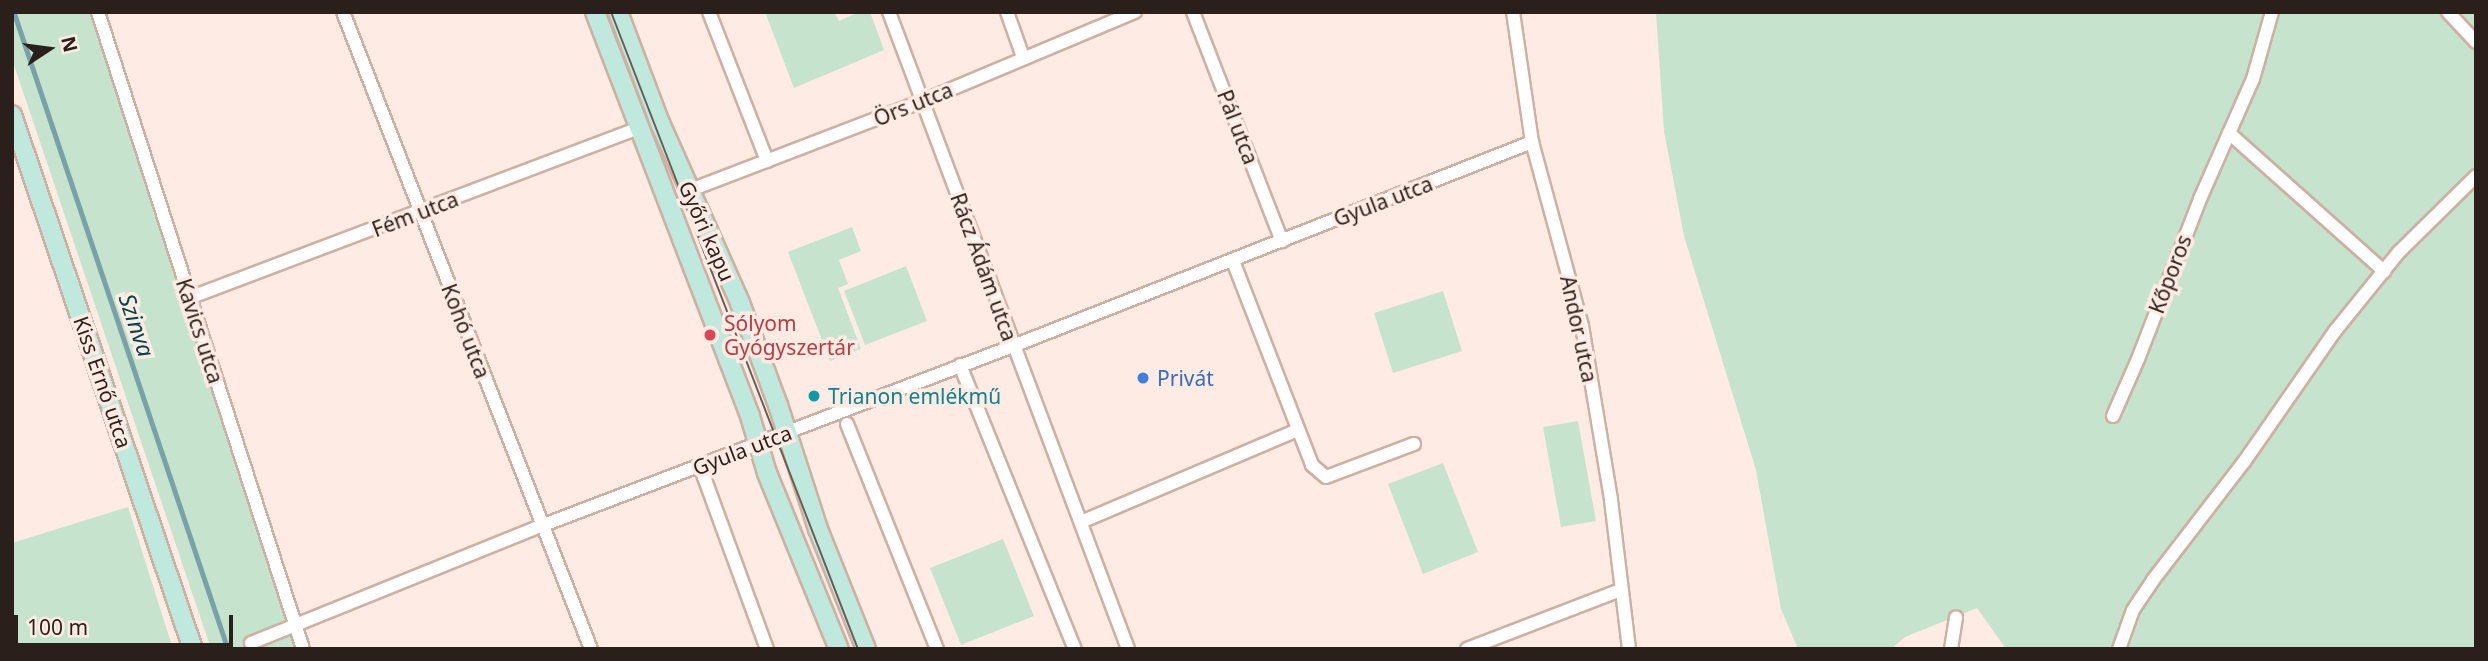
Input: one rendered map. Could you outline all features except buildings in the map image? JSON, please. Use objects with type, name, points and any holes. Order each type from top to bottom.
[{"type":"street","name":"Kavics utca","points":[[98,12],[294,628],[303,649]]},
{"type":"street","name":"Kohó utca","points":[[343,12],[591,649]]},
{"type":"street","name":"Győri kapu","points":[[595,12],[759,443],[786,521],[839,649]]},
{"type":"street","name":"Győri kapu","points":[[618,12],[688,191],[740,303],[818,529],[866,649]]},
{"type":"street","points":[[709,12],[767,161]]},
{"type":"street","name":"Rácz Ádám utca","points":[[889,12],[1128,649]]},
{"type":"street","points":[[1007,12],[1023,57]]},
{"type":"street","name":"Örs utca","points":[[688,191],[923,101],[1135,12]]},
{"type":"street","name":"Pál utca","points":[[1193,12],[1282,241]]},
{"type":"street","name":"Andor utca","points":[[1513,12],[1532,142],[1582,326],[1611,500],[1629,649]]},
{"type":"street","name":"Kőporos","points":[[2113,416],[2253,79],[2272,12]]},
{"type":"street","points":[[2448,12],[2476,42]]},
{"type":"street","name":"Kiss Ernő utca","points":[[12,115],[193,649]]},
{"type":"street","name":"Fém utca","points":[[189,298],[639,128]]},
{"type":"street","points":[[2229,133],[2384,271]]},
{"type":"street","name":"Gyula utca","points":[[251,643],[294,628],[541,526],[1233,261],[1532,142]]},
{"type":"street","points":[[2119,649],[2133,610],[2244,462],[2335,331],[2384,271],[2476,176]]},
{"type":"street","points":[[1233,261],[1312,465],[1326,477],[1414,444]]},
{"type":"street","points":[[960,365],[1075,649]]},
{"type":"street","points":[[847,424],[937,649]]},
{"type":"street","points":[[1081,522],[1298,430]]},
{"type":"street","points":[[700,466],[766,649]]},
{"type":"street","points":[[1467,649],[1621,590]]},
{"type":"street","points":[[1951,649],[1955,617]]},
{"type":"green space","points":[[12,12],[91,12],[297,649],[211,649],[12,59]]},
{"type":"green space","points":[[765,12],[834,12],[839,21],[859,12],[870,12],[884,50],[794,88]]},
{"type":"green space","points":[[1656,12],[2476,12],[2476,649],[2006,649],[1977,608],[1905,637],[1891,649],[1798,649],[1781,609],[1756,470],[1684,236],[1664,131]]},
{"type":"green space","points":[[852,227],[861,251],[839,260],[848,284],[838,288],[861,349],[830,361],[788,252]]},
{"type":"green space","points":[[906,266],[927,321],[865,345],[844,291]]},
{"type":"green space","points":[[1443,291],[1462,351],[1393,373],[1374,313]]},
{"type":"green space","points":[[1578,421],[1596,521],[1561,527],[1543,427]]},
{"type":"green space","points":[[1443,463],[1478,552],[1423,574],[1388,484]]},
{"type":"green space","points":[[128,507],[173,649],[12,649],[12,543]]},
{"type":"green space","points":[[1003,539],[1034,616],[961,645],[930,568]]},
{"type":"waterway","name":"Szinva","points":[[14,12],[228,649]]},
{"type":"tram line","points":[[611,12],[858,649]]},
{"type":"place","name":"Sólyom Gyógyszertár","points":[[710,335]]},
{"type":"place","name":"Privát","points":[[1143,378]]},
{"type":"place","name":"Trianon emlékmű","points":[[814,396]]}]
